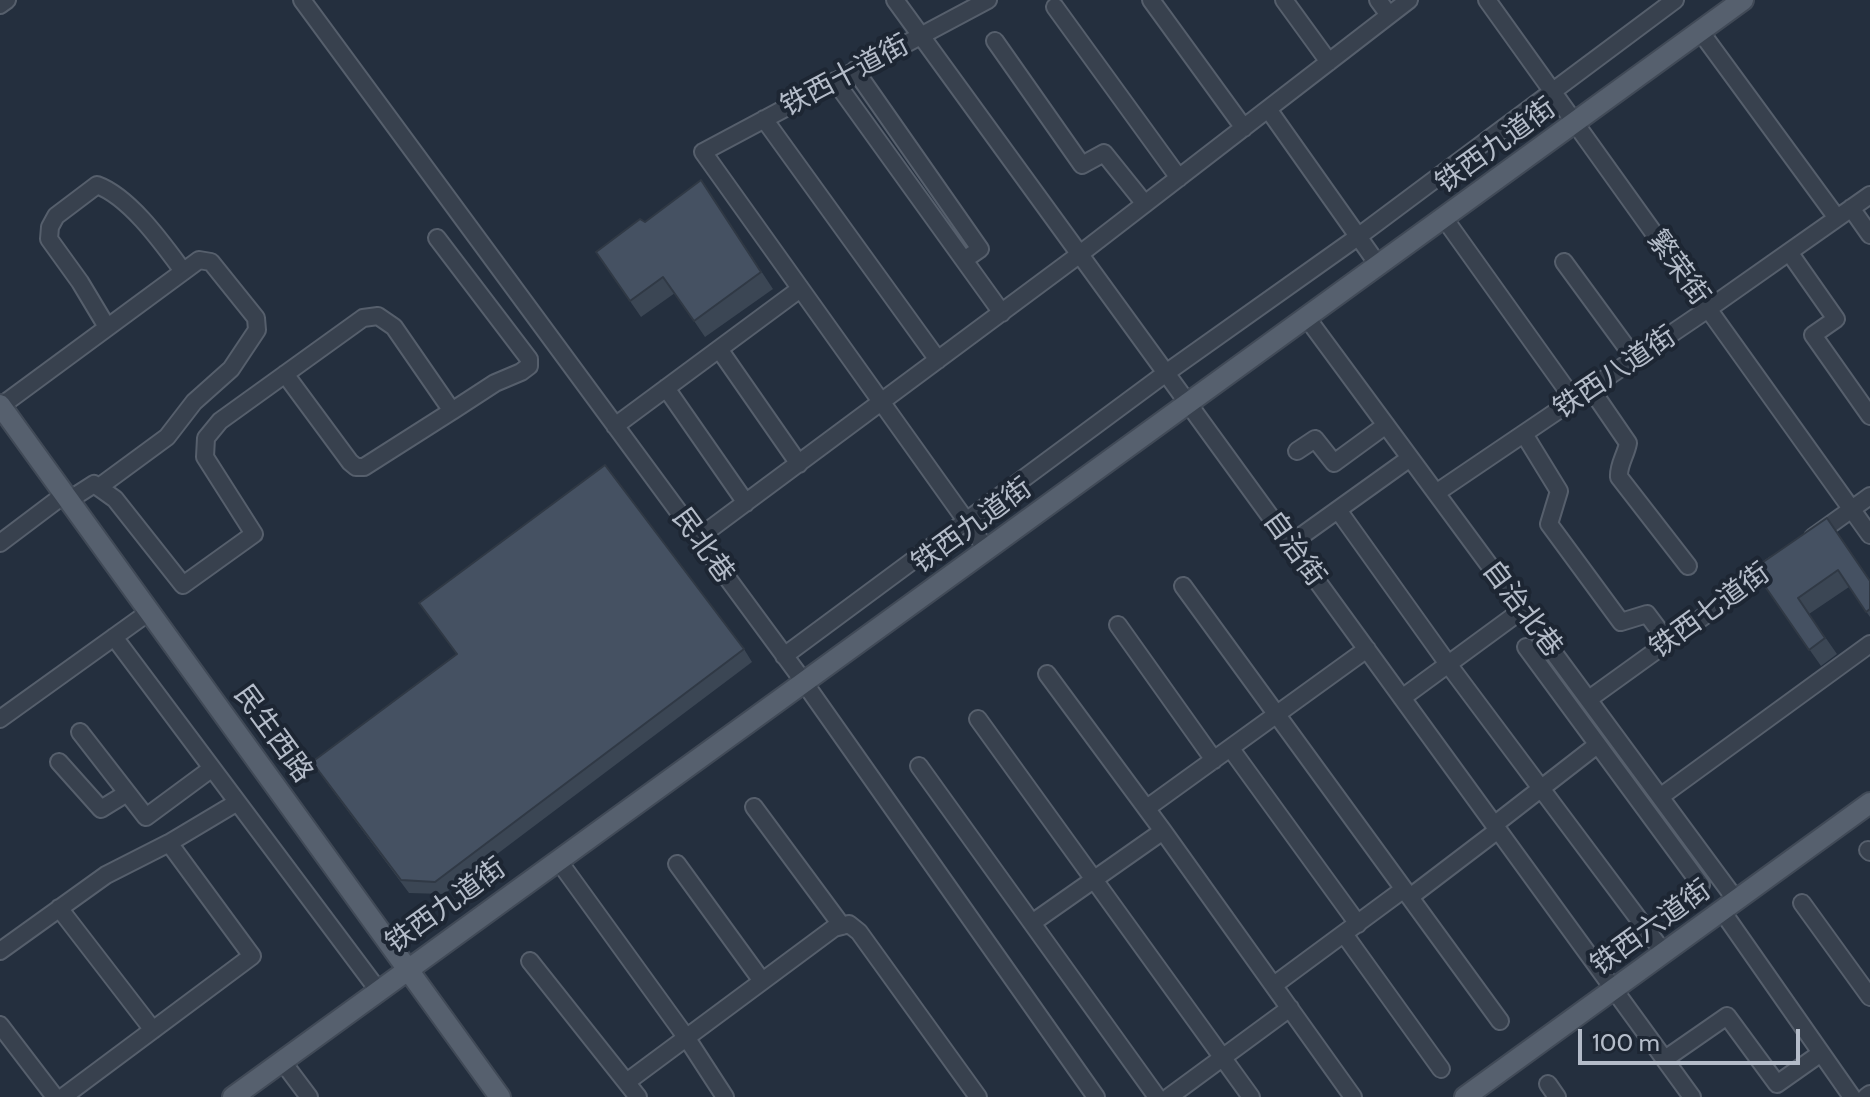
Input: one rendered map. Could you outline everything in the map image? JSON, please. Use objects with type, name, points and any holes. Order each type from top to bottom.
[{"type":"main road","name":"铁西九道街","points":[[234,1097],[407,968],[1743,0]]},
{"type":"main road","name":"民生西路","points":[[0,406],[500,1097]]},
{"type":"main road","name":"铁西六道街","points":[[1465,1097],[1870,803]]},
{"type":"street","points":[[0,5],[7,0]]},
{"type":"street","name":"民北巷","points":[[302,0],[804,682],[1096,1097]]},
{"type":"street","name":"自治街","points":[[895,0],[1692,1097]]},
{"type":"street","name":"铁西十道街","points":[[800,289],[703,152],[988,0]]},
{"type":"street","points":[[1151,0],[1244,128]]},
{"type":"street","points":[[1284,0],[1329,62]]},
{"type":"street","points":[[1378,0],[1389,15]]},
{"type":"street","points":[[698,538],[1080,254],[1409,0]]},
{"type":"street","name":"繁荣街","points":[[1487,0],[1870,535]]},
{"type":"street","points":[[784,656],[1166,373],[1359,236],[1675,0]]},
{"type":"street","points":[[1055,7],[1179,178]]},
{"type":"street","points":[[1700,31],[1844,213],[1870,235]]},
{"type":"street","points":[[995,41],[1082,165],[1104,153],[1145,204]]},
{"type":"street","points":[[855,70],[980,249],[964,260]]},
{"type":"street","points":[[835,81],[1002,313]]},
{"type":"street","points":[[1268,109],[1379,266]]},
{"type":"street","points":[[764,119],[938,360]]},
{"type":"street","points":[[107,327],[49,239],[50,227],[56,216],[97,185],[107,188],[151,228],[183,271]]},
{"type":"street","name":"铁西八道街","points":[[1436,493],[1870,195]]},
{"type":"street","points":[[1444,218],[1574,400]]},
{"type":"street","points":[[285,374],[350,462],[356,467],[364,467],[495,383],[529,366],[529,359],[437,238]]},
{"type":"street","points":[[1789,252],[1836,319],[1813,335],[1870,416]]},
{"type":"street","points":[[0,406],[199,260],[211,262],[256,318],[257,330],[231,369],[194,402],[167,437],[99,487]]},
{"type":"street","points":[[1564,262],[1635,359]]},
{"type":"street","points":[[615,426],[800,289],[987,550]]},
{"type":"street","points":[[0,543],[67,497],[94,484],[115,499],[183,585],[254,534],[205,457],[206,438],[220,421],[363,318],[378,316],[394,327],[452,411]]},
{"type":"street","name":"自治北巷","points":[[1307,318],[1660,797],[1852,1097]]},
{"type":"street","points":[[719,349],[799,464]]},
{"type":"street","points":[[666,388],[746,503]]},
{"type":"street","points":[[1591,389],[1628,443],[1626,455],[1618,469],[1619,477],[1688,566]]},
{"type":"street","points":[[1297,451],[1315,439],[1334,463],[1386,425]]},
{"type":"street","points":[[1524,434],[1559,491],[1549,524],[1621,622],[1647,614],[1668,642]]},
{"type":"street","points":[[1290,544],[1410,458]]},
{"type":"street","name":"铁西七道街","points":[[1589,699],[1870,496]]},
{"type":"street","points":[[1338,510],[1448,664],[1664,953]]},
{"type":"street","points":[[1183,586],[1500,1021]]},
{"type":"street","points":[[1402,698],[1522,610]]},
{"type":"street","points":[[0,719],[149,612]]},
{"type":"street","points":[[1118,625],[1214,760]]},
{"type":"street","points":[[114,637],[378,990]]},
{"type":"street","points":[[1660,797],[1870,644]]},
{"type":"street","points":[[1526,647],[1701,885]]},
{"type":"street","points":[[1147,808],[1367,649]]},
{"type":"street","points":[[1047,674],[1147,808],[1353,1097]]},
{"type":"street","points":[[978,719],[1251,1097]]},
{"type":"street","points":[[80,732],[146,817],[211,769]]},
{"type":"street","points":[[1274,985],[1496,828],[1597,745]]},
{"type":"street","points":[[1231,749],[1441,1069]]},
{"type":"street","points":[[59,762],[101,809],[127,793]]},
{"type":"street","points":[[919,766],[1157,1097]]},
{"type":"street","points":[[0,951],[106,875],[169,843],[236,803]]},
{"type":"street","points":[[754,807],[842,926]]},
{"type":"street","points":[[1032,923],[1163,831]]},
{"type":"street","points":[[63,1097],[252,956],[169,843]]},
{"type":"street","points":[[558,860],[686,1037],[725,1097]]},
{"type":"street","points":[[677,864],[762,981]]},
{"type":"street","points":[[1802,903],[1870,997]]},
{"type":"street","points":[[59,908],[153,1030]]},
{"type":"street","points":[[628,1081],[834,928],[849,924],[859,932],[978,1097]]},
{"type":"street","points":[[530,961],[638,1097]]},
{"type":"street","points":[[1169,1097],[1290,1008]]},
{"type":"street","points":[[1665,1059],[1727,1016],[1777,1084],[1821,1053]]},
{"type":"street","points":[[0,1025],[55,1097]]},
{"type":"street","points":[[282,1061],[309,1097]]},
{"type":"building","points":[[701,180],[761,272],[694,321],[663,277],[630,301],[596,252],[640,219],[645,222]]},
{"type":"building","points":[[605,465],[744,649],[435,882],[401,880],[312,762],[457,654],[419,603]]},
{"type":"building","points":[[1827,518],[1870,581],[1870,609],[1866,612],[1838,570],[1798,598],[1825,638],[1809,650],[1753,569]]}]
